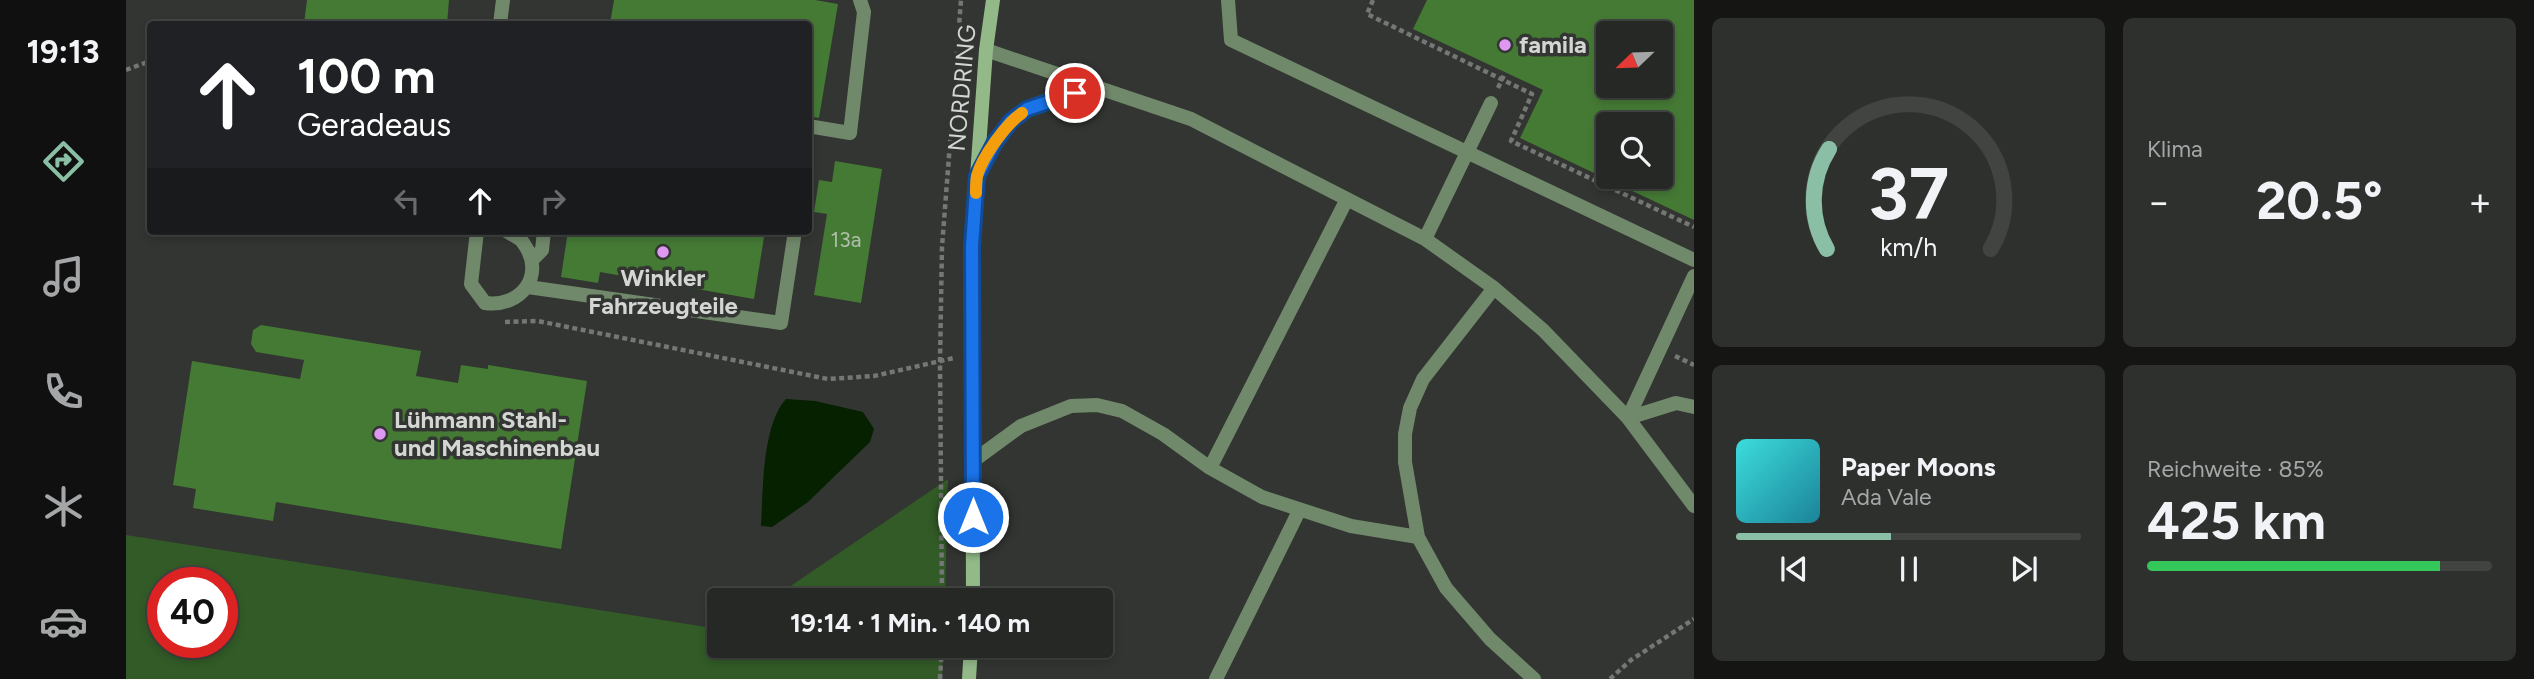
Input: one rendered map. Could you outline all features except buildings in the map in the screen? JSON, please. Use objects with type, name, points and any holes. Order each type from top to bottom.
[{"type":"street","points":[[500,21],[503,0]]},
{"type":"street","points":[[812,127],[850,133],[864,12],[860,0]]},
{"type":"street","name":"NORDRING","points":[[973,588],[972,246],[986,50],[993,0]]},
{"type":"street","points":[[1228,0],[1231,40],[1694,260]]},
{"type":"street","points":[[986,50],[1191,119],[1425,239],[1494,288],[1543,330],[1628,418],[1694,506]]},
{"type":"street","points":[[977,176],[995,142],[1011,121],[1027,109],[1075,93],[1103,88]]},
{"type":"street","points":[[1425,239],[1491,103]]},
{"type":"street","points":[[1210,468],[1347,199]]},
{"type":"street","points":[[477,235],[471,284],[485,303],[499,305],[516,299],[528,288],[532,260],[523,242],[512,235]]},
{"type":"street","points":[[532,260],[542,250],[544,235]]},
{"type":"street","points":[[528,288],[781,323],[794,235]]},
{"type":"street","points":[[1628,418],[1694,276]]},
{"type":"street","points":[[1494,288],[1423,379],[1410,408],[1405,434],[1405,462],[1418,537],[1446,588],[1490,639],[1534,679]]},
{"type":"street","points":[[1628,418],[1676,402],[1694,407]]},
{"type":"street","points":[[973,461],[1021,426],[1071,406],[1097,405],[1122,411],[1163,434],[1210,468],[1262,498],[1351,526],[1418,537]]},
{"type":"street","points":[[1216,679],[1299,511]]},
{"type":"street","points":[[969,679],[970,658]]},
{"type":"path","points":[[942,588],[942,247],[961,0]]},
{"type":"path","points":[[1373,0],[1367,14],[1532,93],[1511,141],[1694,227]]},
{"type":"path","points":[[126,70],[147,62]]},
{"type":"path","points":[[485,303],[485,320],[538,321],[828,379],[874,376],[972,354]]},
{"type":"path","points":[[1610,679],[1632,660],[1694,619]]},
{"type":"path","points":[[940,679],[941,658]]},
{"type":"shaded area","points":[[786,399],[815,401],[863,412],[874,429],[870,442],[808,502],[772,527],[761,526],[768,441],[778,410]]},
{"type":"shaded area","points":[[948,479],[945,588],[788,588]]},
{"type":"shaded area","points":[[126,535],[707,627],[707,658],[943,658],[942,679],[126,679]]},
{"type":"slow traffic","points":[[976,193],[977,176],[995,142],[1011,121],[1022,113]]},
{"type":"place","name":"famila","points":[[1505,45]]},
{"type":"place","name":"Winkler Fahrzeugteile","points":[[663,252]]},
{"type":"place","name":"Lühmann Stahl- und Maschinenbau","points":[[380,434]]},
{"type":"route","points":[[973,517],[972,246],[977,176],[995,142],[1011,121],[1027,109],[1075,93]]}]
